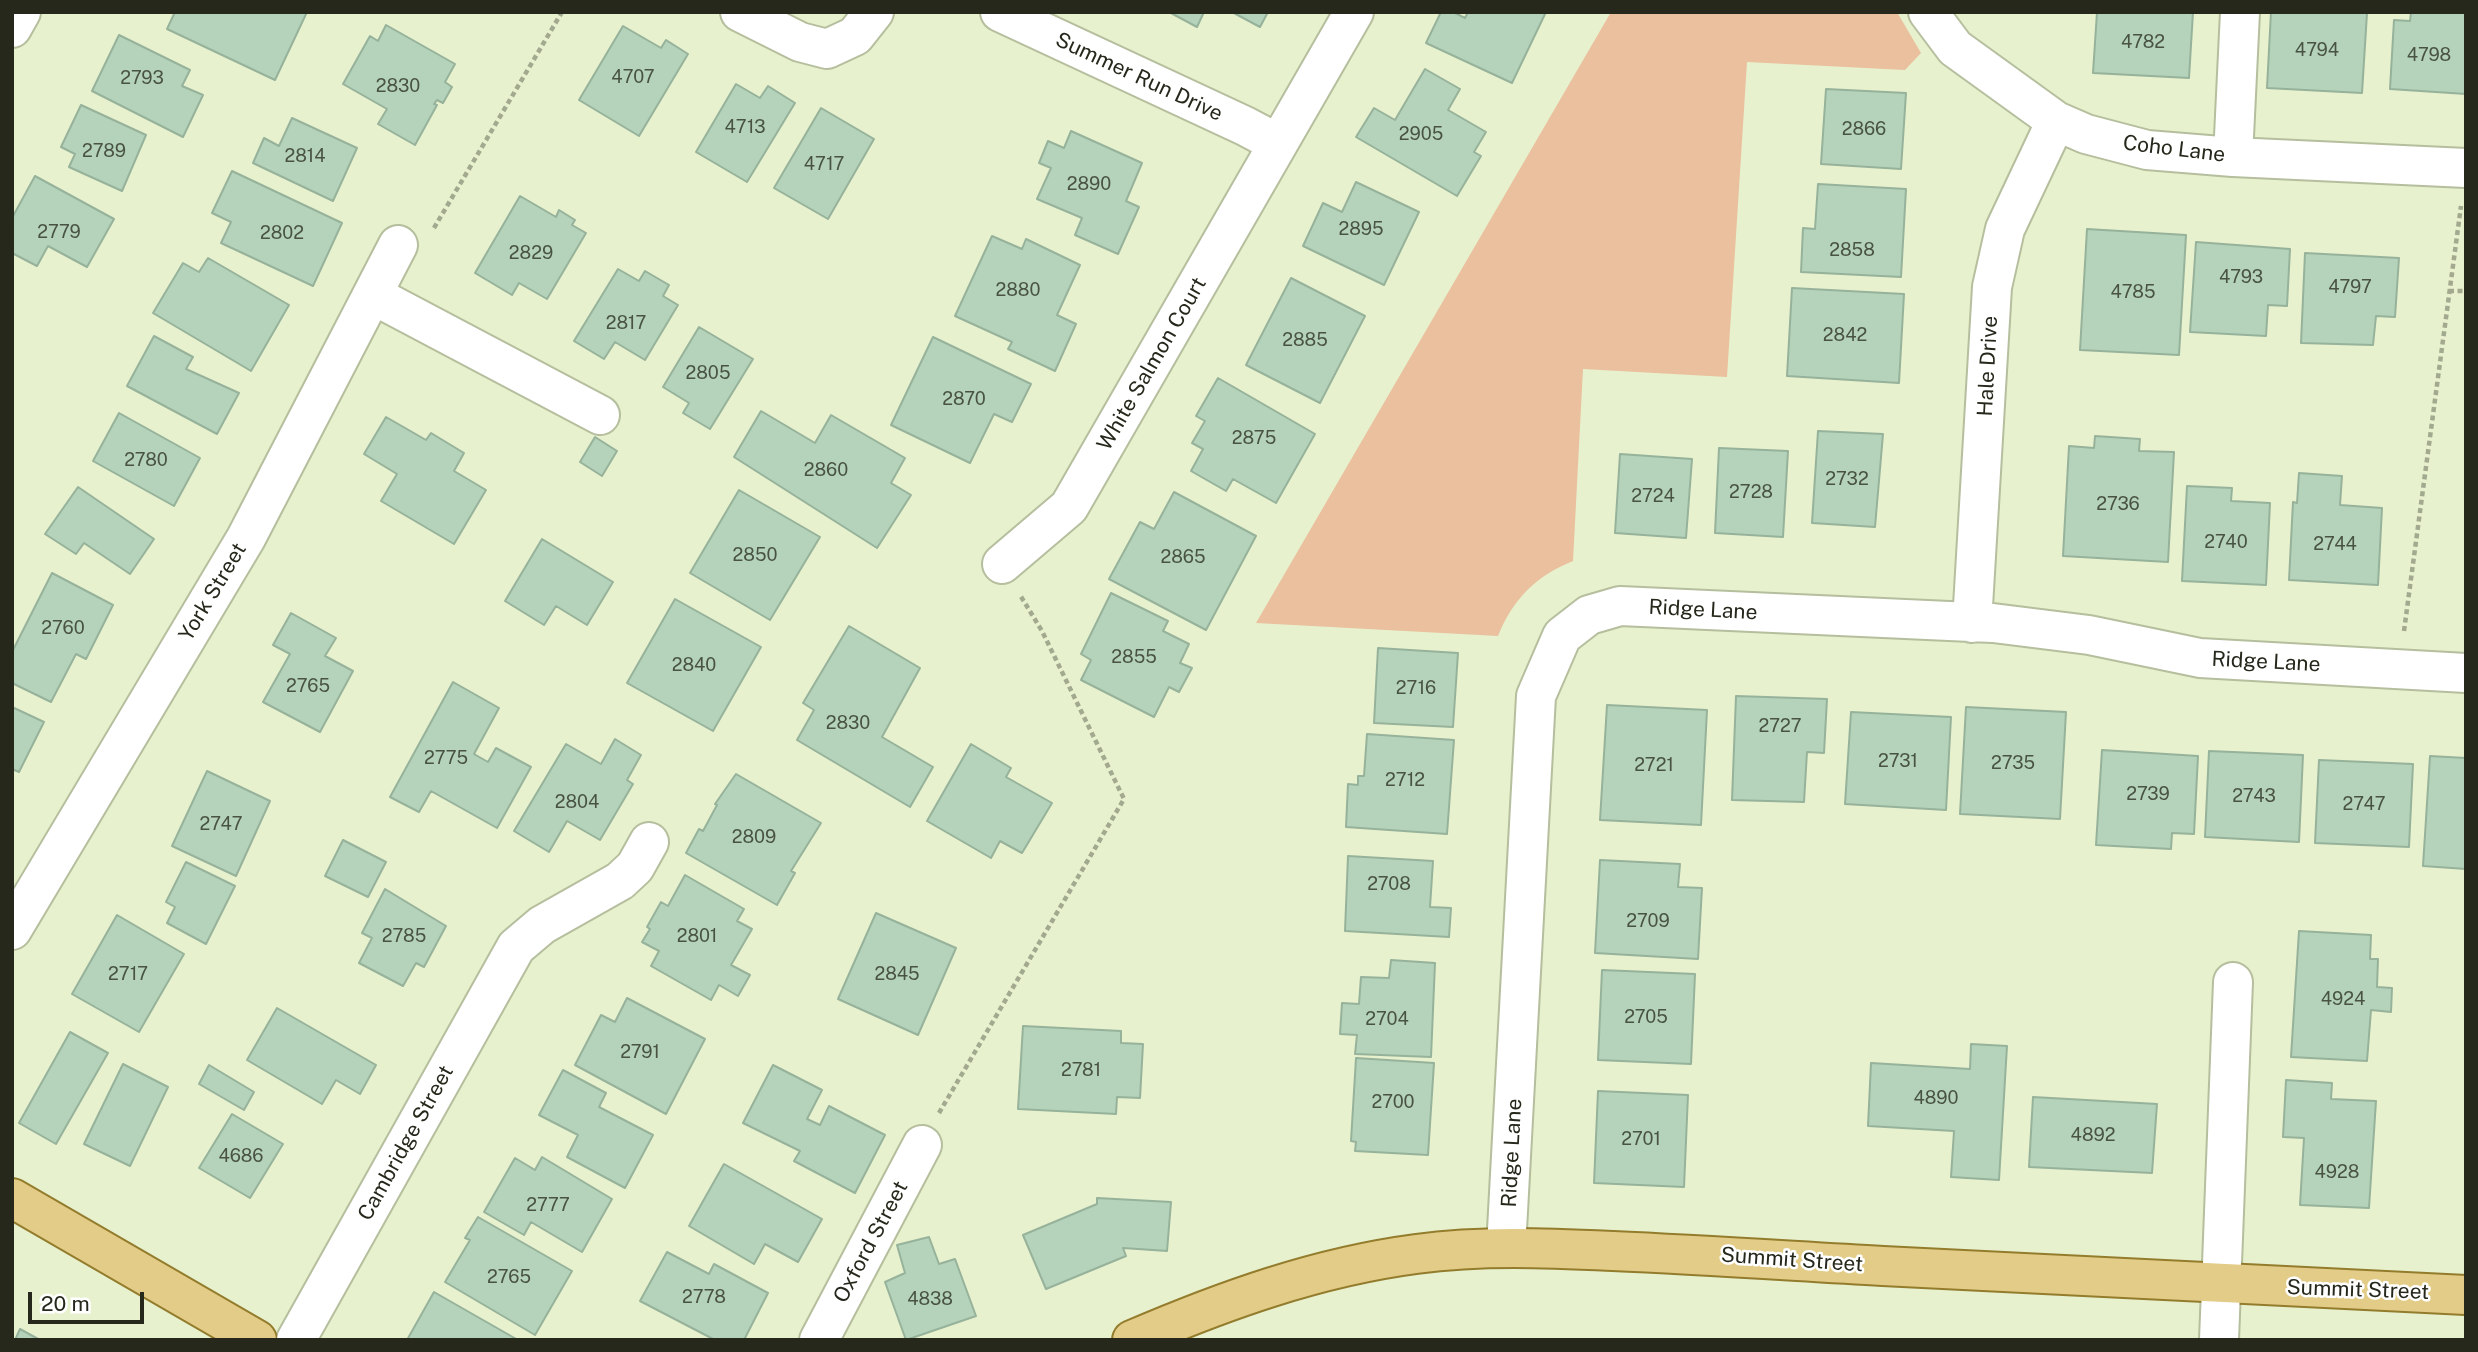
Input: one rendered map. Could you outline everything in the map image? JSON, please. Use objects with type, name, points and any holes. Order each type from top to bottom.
[{"type":"main road","points":[[12,1198],[257,1340]]},
{"type":"main road","name":"Summit Street","points":[[1132,1340],[1228,1302],[1327,1270],[1417,1254],[1506,1248],[1689,1254],[2466,1295]]},
{"type":"street","points":[[12,28],[21,12]]},
{"type":"street","points":[[740,12],[800,42],[827,49],[855,36],[874,12]]},
{"type":"street","name":"Summer Run Drive","points":[[1000,12],[1277,143]]},
{"type":"street","name":"White Salmon Court","points":[[1002,564],[1069,507],[1354,12]]},
{"type":"street","name":"Coho Lane","points":[[1928,12],[1955,48],[2056,121],[2086,134],[2147,150],[2464,182]]},
{"type":"street","points":[[2233,157],[2240,12]]},
{"type":"street","name":"Hale Drive","points":[[1972,623],[1992,287],[2004,229],[2056,121]]},
{"type":"street","name":"York Street","points":[[12,930],[246,538],[398,245]]},
{"type":"street","points":[[373,295],[600,415]]},
{"type":"street","name":"Ridge Lane","points":[[1506,1248],[1536,696],[1562,636],[1589,615],[1620,606],[1993,623],[2089,635],[2200,659],[2466,673]]},
{"type":"street","name":"Cambridge Street","points":[[296,1340],[516,947],[542,925],[620,881],[635,867],[649,842]]},
{"type":"street","points":[[2219,1340],[2233,982]]},
{"type":"street","name":"Oxford Street","points":[[819,1340],[922,1145]]},
{"type":"path","points":[[398,245],[425,244],[562,12]]},
{"type":"path","points":[[2399,669],[2464,182]]},
{"type":"path","points":[[2449,291],[2466,291]]},
{"type":"path","points":[[922,1145],[1124,799],[1042,631],[1026,605]]},
{"type":"shaded area","points":[[1611,12],[1897,12],[1921,53],[1905,70],[1747,62],[1727,377],[1583,369],[1573,561],[1548,574],[1527,590],[1511,611],[1498,636],[1256,623]]},
{"type":"building","points":[[175,12],[307,12],[275,80],[167,29]]},
{"type":"building","points":[[1169,12],[1204,12],[1197,27]]},
{"type":"building","points":[[1232,12],[1268,12],[1260,27]]},
{"type":"building","points":[[1441,12],[1453,12],[1465,18],[1468,12],[1546,12],[1512,83],[1426,43]]},
{"type":"building","points":[[2097,12],[2193,12],[2189,78],[2093,73]]},
{"type":"building","points":[[2271,12],[2367,13],[2362,93],[2267,88]]},
{"type":"building","points":[[2411,12],[2466,12],[2466,94],[2390,89],[2394,20],[2410,21]]},
{"type":"building","points":[[386,25],[455,64],[445,82],[452,87],[443,103],[437,100],[434,104],[437,105],[415,145],[378,124],[387,109],[343,84],[370,36],[378,41]]},
{"type":"building","points":[[623,26],[661,48],[666,40],[688,54],[639,136],[579,100]]},
{"type":"building","points":[[119,35],[190,70],[182,86],[203,95],[183,137],[92,91]]},
{"type":"building","points":[[1425,69],[1460,89],[1448,110],[1486,132],[1474,152],[1481,156],[1457,196],[1356,137],[1374,108],[1395,120]]},
{"type":"building","points":[[736,84],[760,98],[768,86],[795,103],[747,182],[696,152]]},
{"type":"building","points":[[1826,89],[1906,93],[1901,169],[1821,164]]},
{"type":"building","points":[[81,105],[146,135],[122,191],[69,167],[75,154],[61,147]]},
{"type":"building","points":[[821,108],[874,139],[828,219],[774,188]]},
{"type":"building","points":[[292,118],[357,148],[333,201],[253,163],[264,138],[279,146]]},
{"type":"building","points":[[1071,131],[1142,163],[1126,201],[1139,207],[1118,254],[1075,235],[1082,218],[1037,199],[1051,168],[1039,163],[1048,141],[1064,148]]},
{"type":"building","points":[[232,171],[342,223],[313,286],[221,243],[231,222],[212,213]]},
{"type":"building","points":[[35,176],[114,219],[87,267],[48,246],[37,266],[12,253],[12,218]]},
{"type":"building","points":[[1356,182],[1419,212],[1384,285],[1303,246],[1323,203],[1342,212]]},
{"type":"building","points":[[1818,184],[1906,189],[1901,277],[1801,272],[1803,228],[1815,229]]},
{"type":"building","points":[[520,196],[556,217],[559,210],[575,220],[572,225],[586,233],[547,299],[519,283],[512,295],[475,273]]},
{"type":"building","points":[[2087,229],[2186,235],[2179,355],[2080,350]]},
{"type":"building","points":[[992,236],[1022,249],[1026,239],[1080,265],[1057,315],[1076,324],[1055,371],[1008,349],[1012,342],[955,316]]},
{"type":"building","points":[[2196,242],[2290,249],[2287,306],[2268,305],[2266,336],[2190,332]]},
{"type":"building","points":[[2305,253],[2399,258],[2395,317],[2376,316],[2373,345],[2301,343]]},
{"type":"building","points":[[208,258],[289,305],[251,371],[153,313],[183,263],[199,272]]},
{"type":"building","points":[[618,269],[639,281],[645,271],[669,285],[663,296],[678,305],[645,360],[615,342],[604,359],[574,341]]},
{"type":"building","points":[[1291,278],[1365,316],[1320,403],[1246,365]]},
{"type":"building","points":[[1792,288],[1904,294],[1899,383],[1787,376]]},
{"type":"building","points":[[699,327],[753,359],[710,429],[683,413],[689,403],[663,387]]},
{"type":"building","points":[[154,336],[193,357],[186,369],[239,393],[217,434],[127,386]]},
{"type":"building","points":[[933,337],[1031,384],[1012,422],[994,414],[970,463],[891,425]]},
{"type":"building","points":[[1218,378],[1315,434],[1276,503],[1233,479],[1226,491],[1191,471],[1203,449],[1192,443],[1205,421],[1196,416]]},
{"type":"building","points":[[761,411],[815,443],[831,415],[905,458],[891,483],[911,495],[877,548],[734,457]]},
{"type":"building","points":[[119,413],[200,458],[174,506],[93,461]]},
{"type":"building","points":[[386,417],[426,440],[431,433],[464,453],[454,471],[486,490],[454,544],[381,501],[397,474],[364,454]]},
{"type":"building","points":[[1818,431],[1883,434],[1875,527],[1812,523]]},
{"type":"building","points":[[2095,436],[2140,439],[2139,451],[2174,452],[2168,562],[2063,556],[2069,446],[2094,448]]},
{"type":"building","points":[[595,437],[617,451],[602,476],[580,462]]},
{"type":"building","points":[[1719,448],[1788,451],[1783,537],[1715,533]]},
{"type":"building","points":[[1620,454],[1692,459],[1686,538],[1615,533]]},
{"type":"building","points":[[2299,473],[2342,476],[2340,505],[2382,508],[2378,585],[2289,580],[2293,502],[2297,503]]},
{"type":"building","points":[[2187,486],[2232,488],[2231,501],[2270,503],[2266,585],[2182,581]]},
{"type":"building","points":[[78,487],[154,539],[130,574],[84,543],[76,554],[45,534]]},
{"type":"building","points":[[739,490],[820,537],[770,620],[690,573]]},
{"type":"building","points":[[1174,492],[1256,536],[1206,630],[1109,579],[1140,522],[1154,529]]},
{"type":"building","points":[[542,539],[613,582],[587,625],[556,606],[544,625],[505,601]]},
{"type":"building","points":[[52,573],[113,605],[86,659],[76,654],[51,702],[12,683],[12,652]]},
{"type":"building","points":[[1111,593],[1168,621],[1163,631],[1189,644],[1180,663],[1192,668],[1179,692],[1169,687],[1154,717],[1081,680],[1091,660],[1081,654]]},
{"type":"building","points":[[675,599],[761,647],[713,731],[627,683]]},
{"type":"building","points":[[291,613],[336,638],[325,656],[353,671],[320,732],[263,702],[290,654],[273,645]]},
{"type":"building","points":[[849,626],[920,668],[882,737],[933,767],[910,807],[797,740],[814,710],[803,703]]},
{"type":"building","points":[[1378,648],[1458,653],[1453,727],[1374,723]]},
{"type":"building","points":[[453,682],[499,708],[474,754],[488,762],[496,748],[531,767],[497,828],[431,791],[419,812],[390,797]]},
{"type":"building","points":[[1736,696],[1827,699],[1824,753],[1807,752],[1804,802],[1732,800]]},
{"type":"building","points":[[1607,705],[1707,710],[1701,825],[1600,820]]},
{"type":"building","points":[[12,707],[44,722],[19,772],[12,769]]},
{"type":"building","points":[[1966,707],[2066,712],[2060,819],[1960,814]]},
{"type":"building","points":[[1851,712],[1951,717],[1946,810],[1845,804]]},
{"type":"building","points":[[1367,734],[1454,740],[1447,834],[1346,827],[1348,784],[1358,785],[1358,776],[1364,776]]},
{"type":"building","points":[[615,739],[641,755],[627,780],[633,784],[600,840],[567,821],[549,852],[514,831],[566,744],[601,764]]},
{"type":"building","points":[[971,744],[1011,768],[1006,777],[1052,803],[1022,853],[1000,841],[991,858],[927,821]]},
{"type":"building","points":[[2102,750],[2198,756],[2194,834],[2172,833],[2171,849],[2096,845]]},
{"type":"building","points":[[2209,751],[2303,755],[2299,842],[2205,837]]},
{"type":"building","points":[[2430,756],[2466,758],[2466,869],[2423,866]]},
{"type":"building","points":[[2319,760],[2413,764],[2409,847],[2315,843]]},
{"type":"building","points":[[207,771],[270,801],[236,876],[172,846]]},
{"type":"building","points":[[736,774],[821,823],[791,871],[795,873],[777,905],[686,853],[699,829],[703,831],[717,805],[715,804]]},
{"type":"building","points":[[343,840],[386,862],[368,897],[325,876]]},
{"type":"building","points":[[1348,856],[1433,861],[1430,907],[1451,908],[1449,937],[1345,931]]},
{"type":"building","points":[[1600,860],[1680,864],[1678,887],[1702,888],[1698,959],[1595,953]]},
{"type":"building","points":[[186,862],[235,886],[206,944],[167,923],[175,907],[166,902]]},
{"type":"building","points":[[685,875],[744,909],[737,921],[752,929],[731,965],[750,975],[738,996],[719,985],[711,1000],[651,966],[659,951],[642,942],[650,929],[647,927],[661,902],[668,906]]},
{"type":"building","points":[[385,889],[446,926],[424,967],[416,963],[403,986],[359,963],[372,938],[362,933]]},
{"type":"building","points":[[876,913],[956,948],[918,1035],[838,999]]},
{"type":"building","points":[[117,915],[184,954],[139,1032],[72,994]]},
{"type":"building","points":[[2299,931],[2371,935],[2370,959],[2378,959],[2377,987],[2392,988],[2391,1012],[2371,1010],[2367,1061],[2291,1057]]},
{"type":"building","points":[[1391,960],[1435,963],[1431,1057],[1355,1054],[1357,1035],[1340,1034],[1342,1003],[1359,1004],[1361,977],[1389,978]]},
{"type":"building","points":[[1602,970],[1695,974],[1691,1064],[1598,1060]]},
{"type":"building","points":[[627,998],[705,1039],[666,1114],[575,1065],[601,1015],[615,1022]]},
{"type":"building","points":[[277,1008],[376,1065],[360,1094],[336,1080],[322,1104],[247,1060]]},
{"type":"building","points":[[1023,1026],[1121,1031],[1121,1043],[1143,1044],[1140,1098],[1117,1097],[1116,1114],[1018,1109]]},
{"type":"building","points":[[70,1032],[108,1053],[56,1144],[19,1123]]},
{"type":"building","points":[[1971,1044],[2007,1046],[1999,1180],[1951,1177],[1954,1131],[1868,1126],[1871,1063],[1970,1069]]},
{"type":"building","points":[[1356,1058],[1434,1063],[1428,1155],[1355,1151],[1356,1142],[1351,1141]]},
{"type":"building","points":[[123,1064],[168,1087],[130,1166],[84,1144]]},
{"type":"building","points":[[209,1065],[254,1092],[244,1110],[199,1084]]},
{"type":"building","points":[[773,1065],[822,1090],[807,1119],[820,1125],[829,1106],[885,1135],[855,1193],[794,1161],[800,1151],[743,1123]]},
{"type":"building","points":[[563,1070],[606,1093],[599,1107],[653,1135],[625,1188],[567,1157],[578,1135],[539,1115]]},
{"type":"building","points":[[2286,1080],[2332,1083],[2331,1099],[2376,1101],[2369,1208],[2300,1205],[2304,1138],[2283,1137]]},
{"type":"building","points":[[1598,1091],[1688,1095],[1684,1187],[1594,1183]]},
{"type":"building","points":[[2033,1097],[2157,1104],[2152,1173],[2029,1167]]},
{"type":"building","points":[[232,1114],[283,1144],[250,1198],[199,1168]]},
{"type":"building","points":[[542,1157],[612,1199],[582,1252],[531,1222],[524,1235],[484,1212],[515,1158],[535,1170]]},
{"type":"building","points":[[724,1164],[822,1219],[798,1262],[765,1244],[754,1264],[689,1226]]},
{"type":"building","points":[[1097,1198],[1171,1202],[1167,1251],[1123,1248],[1126,1256],[1046,1289],[1023,1235],[1097,1204]]},
{"type":"building","points":[[478,1217],[572,1271],[535,1335],[445,1282],[470,1240],[465,1238]]},
{"type":"building","points":[[929,1237],[939,1264],[955,1259],[976,1316],[906,1340],[885,1282],[905,1273],[897,1245]]},
{"type":"building","points":[[667,1252],[709,1274],[714,1264],[768,1293],[744,1340],[715,1340],[640,1301]]},
{"type":"building","points":[[434,1292],[518,1340],[407,1340]]},
{"type":"building","points":[[20,1329],[40,1340],[15,1340]]}]
